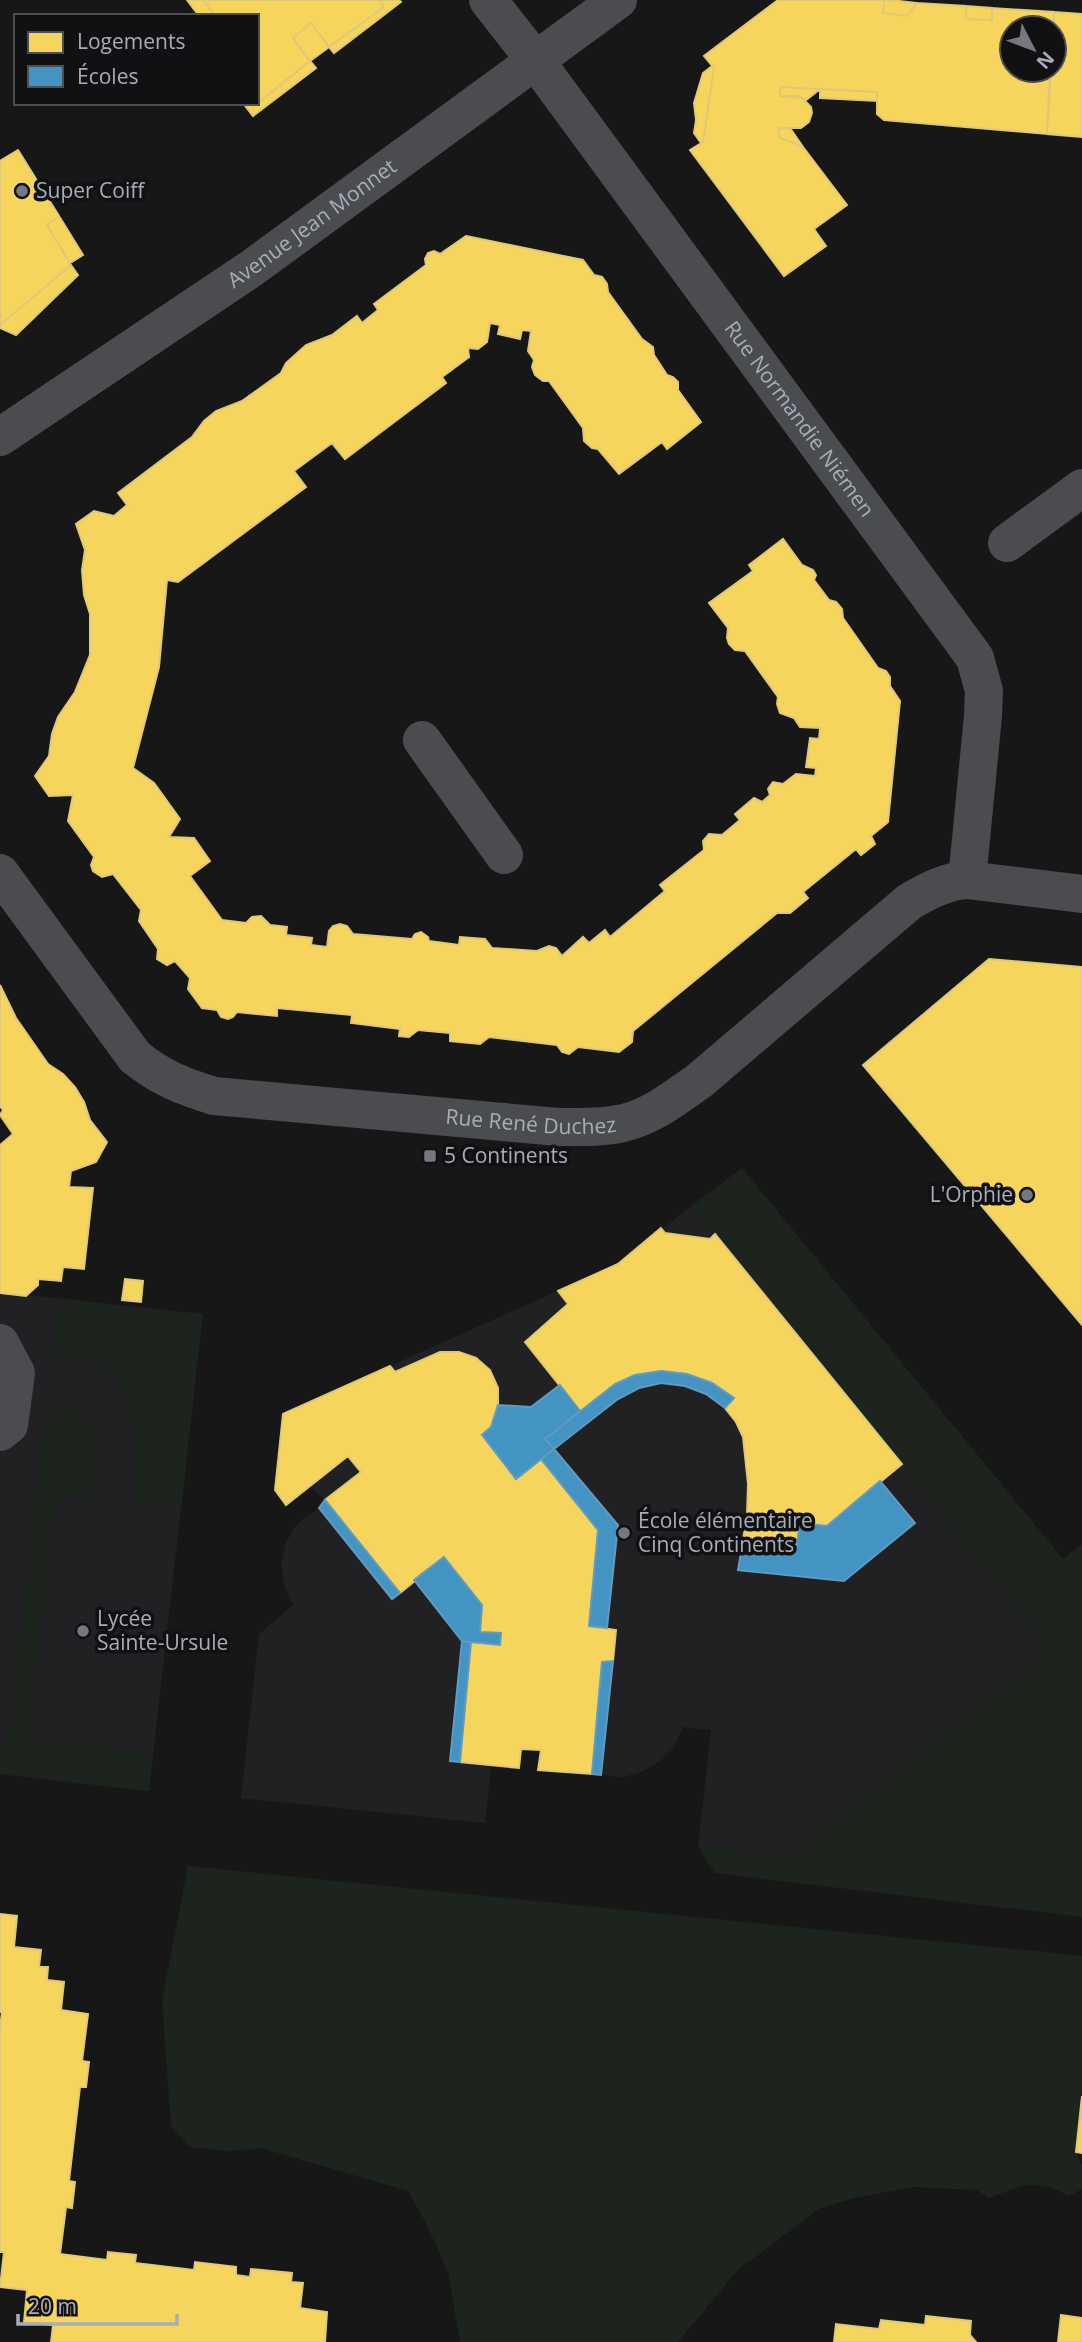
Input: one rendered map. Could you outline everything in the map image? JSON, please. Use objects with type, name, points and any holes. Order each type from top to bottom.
[{"type":"street","name":"Rue Normandie Niémen","points":[[488,0],[975,658],[984,691],[967,880]]},
{"type":"street","name":"Avenue Jean Monnet","points":[[0,437],[252,268],[618,0]]},
{"type":"street","points":[[1007,542],[1082,488]]},
{"type":"street","points":[[422,740],[504,855]]},
{"type":"street","name":"Rue René Duchez","points":[[0,873],[135,1057],[156,1074],[179,1085],[214,1096],[558,1127],[601,1127],[625,1123],[672,1100],[709,1073],[909,902],[923,893],[951,881],[967,880],[1082,894]]},
{"type":"street","points":[[0,1343],[16,1373],[9,1425],[0,1432]]},
{"type":"shaded area","points":[[742,1168],[1063,1559],[1082,1544],[1082,1917],[715,1873],[698,1847],[787,1856],[1049,1648],[691,1206]]},
{"type":"shaded area","name":"École élémentaire Cinq Continents","points":[[691,1206],[1050,1648],[787,1856],[698,1847],[711,1730],[683,1727],[674,1747],[660,1761],[642,1772],[623,1777],[538,1770],[541,1750],[521,1749],[519,1768],[491,1765],[485,1823],[241,1798],[259,1634],[293,1605],[284,1586],[281,1563],[286,1542],[298,1523],[318,1509],[325,1500],[310,1486],[286,1505],[275,1490],[283,1414],[618,1264]]},
{"type":"shaded area","name":"Lycée Sainte-Ursule","points":[[0,1292],[203,1314],[149,1791],[0,1774]]},
{"type":"shaded area","points":[[59,1298],[202,1318],[181,1510],[135,1504],[134,1422],[127,1400],[115,1377],[87,1358],[53,1352]]},
{"type":"shaded area","points":[[46,1400],[64,1406],[87,1424],[96,1441],[97,1456],[92,1499],[56,1496],[28,1739],[153,1753],[149,1791],[0,1774],[0,1750],[8,1750]]},
{"type":"shaded area","points":[[188,1866],[1082,1956],[1082,2096],[1076,2152],[1082,2165],[1082,2189],[1069,2196],[1057,2190],[1029,2185],[989,2198],[977,2190],[913,2187],[854,2198],[818,2209],[737,2271],[678,2342],[460,2342],[448,2272],[408,2191],[261,2148],[230,2151],[190,2147],[171,2126],[162,2001]]},
{"type":"building: Logements","points":[[187,0],[203,0],[214,14],[198,14]]},
{"type":"building: Logements","points":[[203,0],[379,0],[384,7],[329,47],[311,23],[293,38],[310,61],[260,101],[259,14],[214,14]]},
{"type":"building: Logements","points":[[379,0],[401,2],[334,53],[329,47],[384,7]]},
{"type":"building: Logements","points":[[778,0],[884,0],[883,13],[907,16],[917,3],[966,6],[966,19],[992,20],[992,8],[1054,12],[998,14],[998,84],[1049,84],[1047,134],[884,120],[877,114],[877,92],[780,87],[780,96],[802,98],[811,107],[812,113],[809,122],[801,128],[779,128],[779,137],[803,147],[847,205],[814,229],[826,246],[784,276],[690,150],[703,142],[714,68],[704,56]]},
{"type":"building: Logements","points":[[884,0],[917,3],[907,16],[883,13]]},
{"type":"building: Logements","points":[[966,6],[992,8],[992,20],[966,19]]},
{"type":"building: Logements","points":[[1054,12],[1082,14],[1082,137],[1047,134],[1050,84],[1068,84],[1068,14]]},
{"type":"building: Logements","points":[[311,23],[329,47],[310,61],[293,38]]},
{"type":"building: Logements","points":[[310,61],[316,68],[253,116],[245,105],[259,105],[260,101]]},
{"type":"building: Logements","points":[[712,66],[714,68],[701,143],[694,133],[694,103],[703,73]]},
{"type":"building: Logements","points":[[780,87],[820,89],[806,100],[797,96],[780,96]]},
{"type":"building: Logements","points":[[820,89],[877,92],[877,101],[820,98]]},
{"type":"building: Logements","points":[[779,128],[790,128],[803,147],[779,137]]},
{"type":"building: Logements","points":[[18,150],[59,216],[47,225],[71,265],[0,325],[0,161]]},
{"type":"building: Logements","points":[[59,216],[83,255],[70,263],[47,225]]},
{"type":"building: Logements","points":[[466,236],[583,260],[594,275],[602,277],[608,292],[642,339],[653,347],[654,355],[667,375],[678,382],[678,390],[701,422],[667,449],[662,442],[619,474],[598,449],[592,448],[584,441],[583,428],[549,381],[543,381],[535,375],[532,367],[534,360],[528,351],[531,331],[522,330],[520,339],[498,334],[500,325],[490,323],[487,342],[478,349],[468,348],[469,357],[442,377],[446,383],[345,459],[332,443],[294,471],[306,487],[178,582],[167,580],[159,667],[133,768],[154,783],[180,819],[169,837],[194,838],[210,861],[190,876],[222,920],[246,923],[252,917],[261,916],[270,925],[287,927],[286,935],[312,938],[311,945],[327,947],[329,931],[340,924],[347,926],[353,934],[412,939],[415,934],[421,932],[429,941],[459,945],[460,937],[485,939],[492,948],[537,951],[549,946],[556,948],[562,956],[583,937],[589,943],[605,930],[610,937],[665,891],[660,885],[704,850],[703,841],[709,834],[722,835],[740,820],[735,814],[754,798],[762,802],[770,795],[768,789],[773,782],[783,784],[796,774],[815,776],[816,768],[806,767],[810,738],[819,739],[820,728],[800,727],[794,718],[780,713],[778,697],[745,651],[735,650],[729,644],[728,628],[709,603],[753,571],[749,565],[783,539],[802,565],[813,570],[816,575],[814,580],[829,600],[836,602],[842,609],[843,618],[878,668],[886,671],[890,677],[890,686],[900,701],[888,822],[871,836],[875,844],[861,855],[856,849],[803,892],[808,898],[790,913],[777,913],[633,1031],[632,1042],[619,1052],[578,1047],[569,1054],[562,1052],[557,1045],[489,1037],[480,1044],[450,1041],[450,1033],[418,1030],[409,1037],[399,1036],[400,1029],[351,1023],[352,1015],[277,1008],[277,1016],[237,1012],[228,1019],[221,1017],[217,1010],[202,1008],[188,989],[190,978],[175,961],[167,965],[157,959],[158,949],[139,921],[141,910],[113,874],[102,877],[93,871],[91,865],[94,857],[68,821],[73,795],[49,796],[35,776],[49,756],[58,717],[75,692],[90,655],[90,614],[84,595],[82,570],[85,550],[76,524],[94,511],[114,516],[127,505],[118,493],[192,437],[216,411],[242,401],[281,373],[286,363],[306,345],[332,335],[357,316],[362,323],[378,310],[374,304],[426,265],[428,253],[434,251],[440,254]]},
{"type":"building: Logements","points":[[71,265],[78,275],[16,335],[0,328],[0,325]]},
{"type":"building: Logements","name":"L'Orphie","points":[[989,959],[1082,967],[1082,1325],[863,1065]]},
{"type":"building: Logements","points":[[0,985],[16,1018],[48,1064],[63,1074],[75,1087],[90,1120],[107,1142],[96,1162],[71,1171],[69,1187],[93,1188],[84,1269],[63,1267],[61,1281],[38,1279],[38,1285],[26,1296],[0,1293],[0,1145],[13,1134],[0,1115],[3,1110],[0,1106]]},
{"type":"building: Logements","points":[[661,1228],[665,1233],[710,1239],[715,1234],[902,1464],[827,1526],[800,1523],[796,1551],[742,1546],[748,1484],[743,1437],[725,1408],[734,1398],[712,1383],[687,1374],[661,1371],[635,1375],[615,1384],[580,1411],[525,1342],[568,1304],[558,1291],[618,1264]]},
{"type":"building: Logements","points":[[125,1279],[143,1281],[141,1302],[122,1300]]},
{"type":"building: Logements","points":[[440,1352],[459,1352],[476,1358],[490,1370],[498,1388],[498,1405],[491,1427],[482,1435],[516,1479],[541,1459],[598,1530],[589,1626],[616,1630],[613,1661],[602,1662],[592,1774],[538,1770],[541,1750],[521,1749],[519,1768],[460,1762],[471,1642],[500,1645],[501,1633],[480,1632],[482,1605],[444,1557],[400,1593],[325,1500],[361,1472],[348,1456],[286,1505],[275,1490],[283,1414],[390,1366],[395,1372]]},
{"type":"building: Logements","points":[[0,1914],[17,1916],[14,1947],[41,1950],[39,1967],[48,1967],[47,1980],[64,1982],[61,2010],[88,2014],[82,2061],[89,2062],[86,2087],[80,2087],[69,2181],[75,2182],[72,2208],[66,2207],[60,2254],[107,2260],[108,2252],[136,2255],[135,2263],[194,2270],[195,2262],[236,2267],[236,2275],[250,2277],[251,2269],[292,2273],[291,2282],[303,2283],[300,2308],[327,2312],[325,2342],[51,2342],[53,2325],[24,2322],[27,2290],[0,2287],[4,2252],[0,2252]]},
{"type":"building: Logements","points":[[1082,2096],[1082,2153],[1076,2152]]},
{"type":"building: Logements","points":[[1061,2315],[1082,2318],[1082,2342],[1058,2342]]},
{"type":"building: Logements","points":[[926,2316],[971,2321],[970,2335],[976,2342],[834,2342],[836,2324],[879,2329],[881,2320],[925,2325]]},
{"type":"building: Écoles","points":[[661,1371],[687,1374],[712,1383],[734,1398],[725,1408],[706,1394],[685,1386],[661,1383],[639,1388],[618,1399],[554,1449],[545,1439],[615,1384],[635,1375]]},
{"type":"building: Écoles","points":[[560,1385],[580,1411],[545,1439],[554,1449],[516,1479],[482,1435],[491,1427],[498,1405],[531,1407]]},
{"type":"building: Écoles","points":[[554,1449],[618,1525],[607,1628],[589,1626],[598,1530],[541,1459]]},
{"type":"building: Écoles","points":[[880,1481],[915,1523],[844,1581],[738,1570],[742,1546],[796,1551],[800,1523],[827,1526]]},
{"type":"building: Écoles","points":[[325,1500],[400,1593],[392,1599],[319,1508]]},
{"type":"building: Écoles","points":[[444,1557],[482,1605],[480,1632],[501,1633],[500,1645],[462,1641],[414,1580]]},
{"type":"building: Écoles","points":[[462,1641],[471,1642],[460,1762],[450,1761]]},
{"type":"building: Écoles","points":[[613,1661],[601,1775],[592,1774],[602,1662]]},
{"type":"place","name":"Super Coiff","points":[[22,191]]},
{"type":"place","name":"5 Continents","points":[[430,1156]]},
{"type":"place","name":"L'Orphie","points":[[1027,1195]]},
{"type":"place","name":"École élémentaire Cinq Continents","points":[[624,1533]]},
{"type":"place","name":"Lycée Sainte-Ursule","points":[[83,1631]]}]
